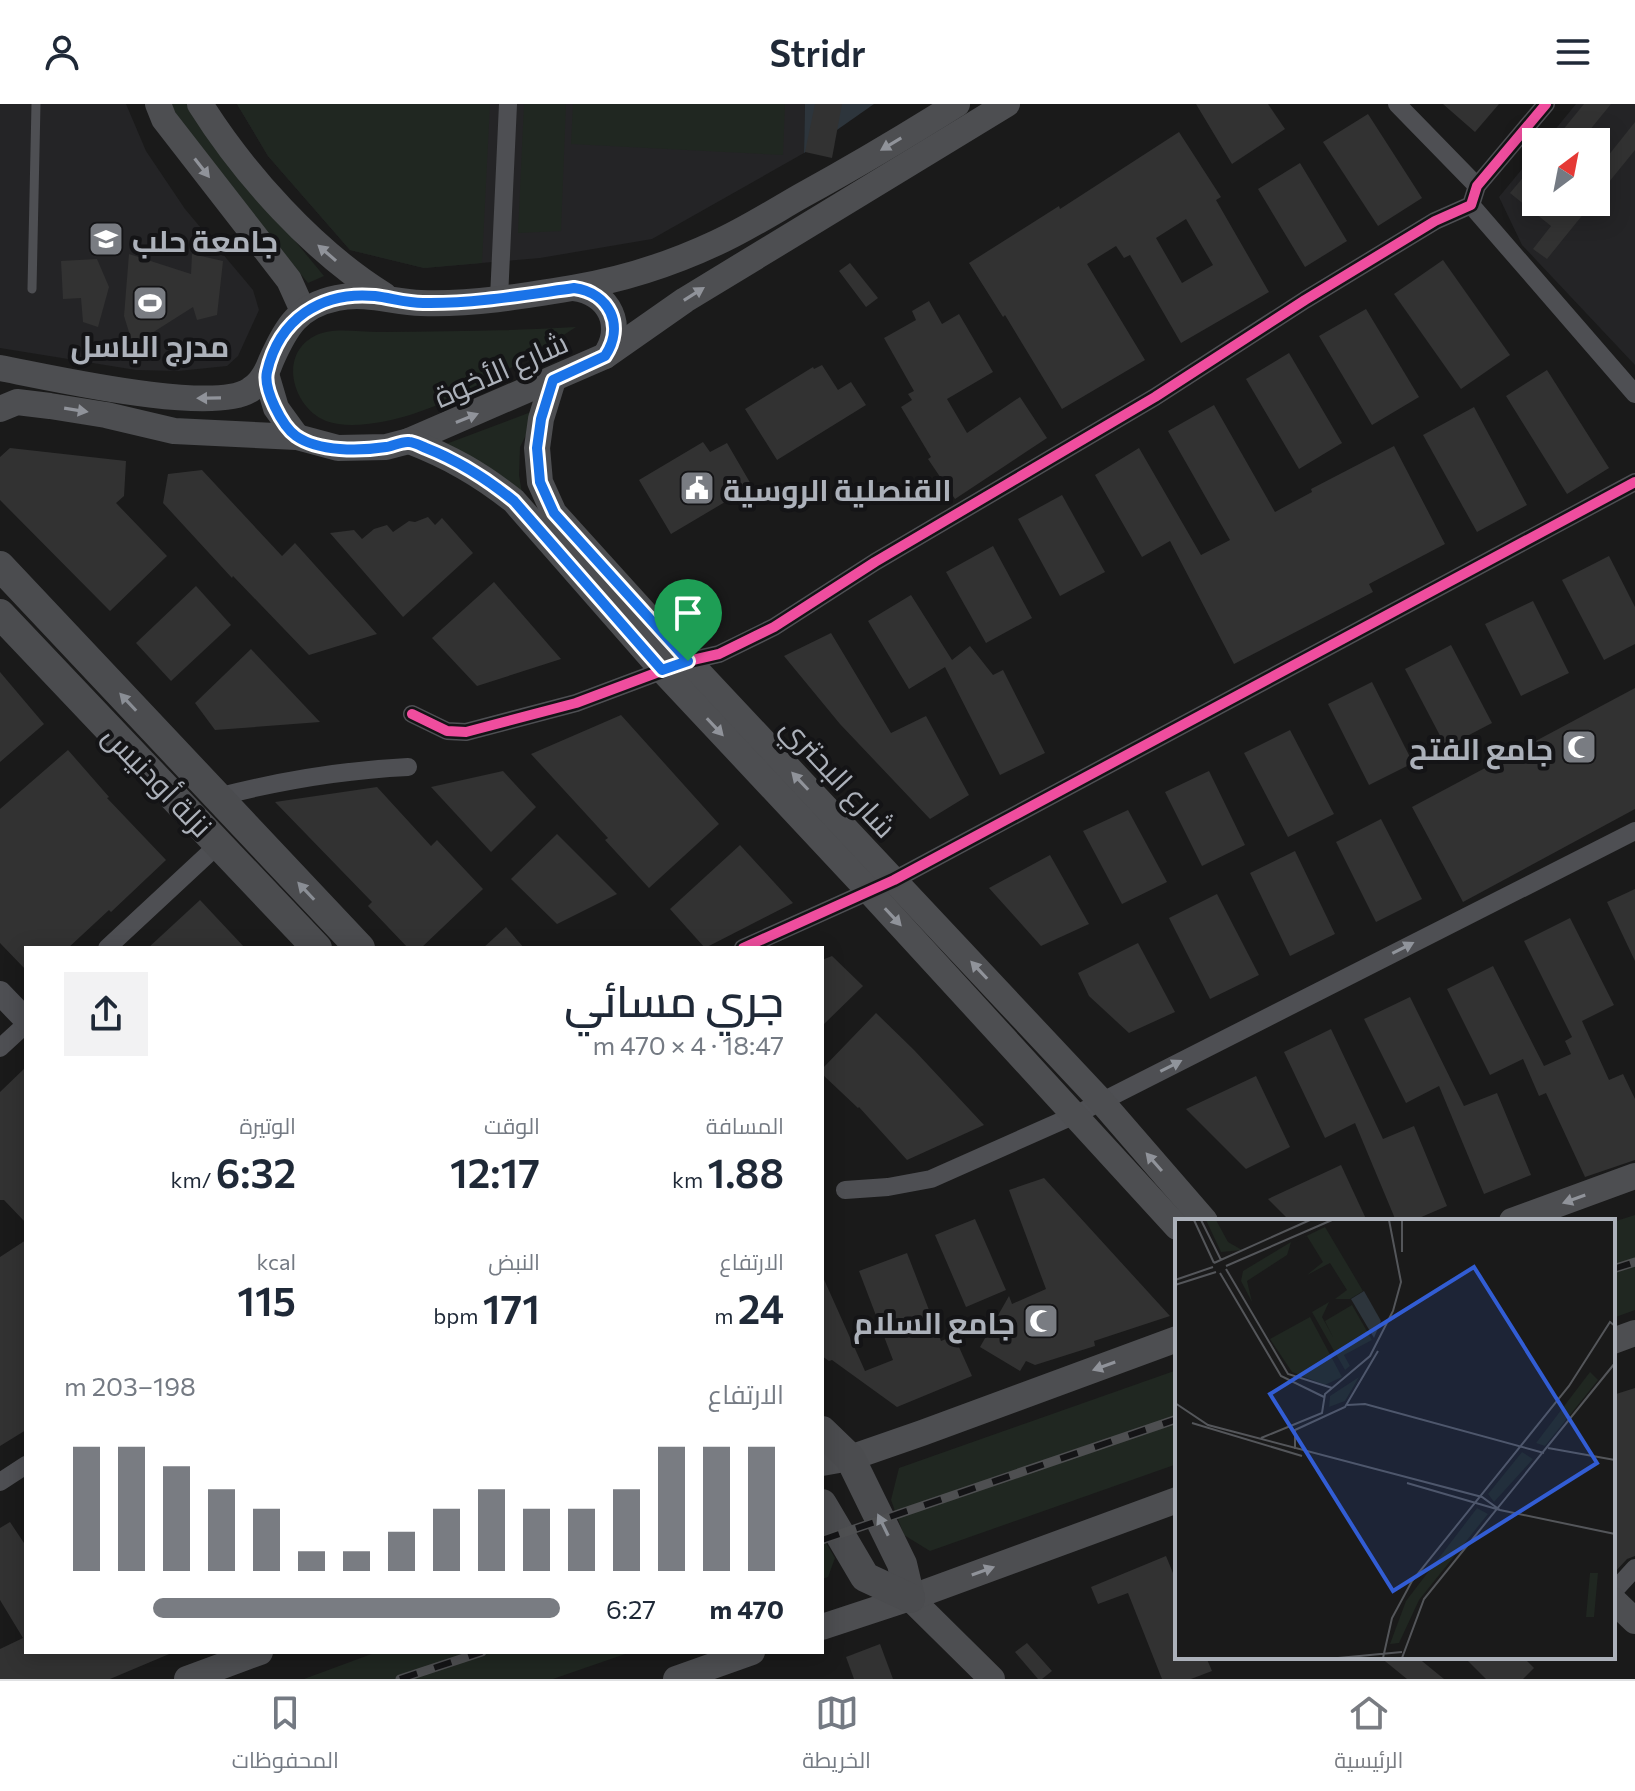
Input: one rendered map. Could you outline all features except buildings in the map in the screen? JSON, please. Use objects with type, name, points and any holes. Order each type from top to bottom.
[{"type":"main road","points":[[0,368],[172,398],[198,399],[233,397],[251,390],[266,374],[282,335],[303,311],[289,280],[164,119],[158,104]]},
{"type":"main road","points":[[200,104],[226,144],[320,248],[352,275],[390,299]]},
{"type":"main road","name":"شارع الأخوة","points":[[0,409],[17,402],[28,403],[106,415],[174,431],[297,437],[338,448],[386,447],[409,441],[605,356],[685,300],[1007,104]]},
{"type":"main road","name":"شارع الأخوة","points":[[303,311],[337,298],[364,296],[421,303],[499,298],[574,288],[645,271],[717,243],[853,167],[946,108]]},
{"type":"main road","points":[[574,288],[597,295],[612,312],[615,335],[605,356]]},
{"type":"main road","points":[[266,374],[276,408],[297,437]]},
{"type":"main road","name":"شارع البحتري","points":[[553,380],[541,419],[537,448],[540,482],[554,513],[688,661],[1101,1101],[1203,1219]]},
{"type":"main road","points":[[409,441],[452,458],[514,501],[662,670],[1175,1225]]},
{"type":"main road","points":[[0,566],[358,946]]},
{"type":"main road","name":"نزلة أودنيس","points":[[0,614],[315,946]]},
{"type":"main road","points":[[1517,1219],[1635,1176]]},
{"type":"main road","points":[[1615,1340],[1635,1333]]},
{"type":"main road","points":[[836,1460],[1175,1340]]},
{"type":"main road","points":[[824,1435],[836,1460],[902,1564],[910,1598]]},
{"type":"main road","points":[[824,1626],[1175,1501]]},
{"type":"main road","points":[[824,1507],[865,1577],[910,1598],[992,1679]]},
{"type":"main road","points":[[1615,1602],[1635,1621]]},
{"type":"main road","points":[[187,1679],[255,1654]]},
{"type":"main road","points":[[676,1679],[746,1654]]},
{"type":"street","points":[[499,298],[508,104]]},
{"type":"street","points":[[1397,104],[1477,186]]},
{"type":"street","points":[[412,714],[447,731],[466,732],[576,703],[688,661],[719,654],[774,627],[875,562],[1155,397],[1435,221],[1471,205],[1477,186],[1546,104]]},
{"type":"street","points":[[945,142],[946,108]]},
{"type":"street","points":[[1471,205],[1635,394]]},
{"type":"street","points":[[747,946],[894,880],[1635,482]]},
{"type":"street","points":[[217,797],[262,785],[370,769],[408,767]]},
{"type":"street","points":[[845,1190],[888,1187],[931,1179],[1075,1115],[1635,831]]},
{"type":"street","points":[[109,946],[220,843]]},
{"type":"street","points":[[0,993],[24,1020]]},
{"type":"street","points":[[0,1048],[24,1024]]},
{"type":"street","points":[[0,1482],[24,1466]]},
{"type":"street","points":[[1615,1590],[1635,1568]]},
{"type":"lane","points":[[32,289],[36,104]]},
{"type":"shaded area","name":"جامعة حلب","points":[[0,104],[126,104],[146,151],[185,209],[253,290],[259,310],[238,356],[227,366],[178,371],[136,370],[0,348]]},
{"type":"shaded area","points":[[171,104],[189,104],[218,148],[324,276],[308,283],[184,130]]},
{"type":"shaded area","points":[[237,104],[805,104],[804,153],[652,239],[540,258],[424,268],[350,250],[268,156]]},
{"type":"shaded area","points":[[237,104],[490,104],[482,263],[424,268],[350,250],[268,156]]},
{"type":"shaded area","points":[[524,104],[566,104],[561,231],[518,233]]},
{"type":"shaded area","points":[[573,104],[785,104],[783,155],[571,144]]},
{"type":"shaded area","points":[[805,104],[874,104],[804,153]]},
{"type":"shaded area","points":[[1576,104],[1635,104],[1635,365],[1522,245],[1499,197],[1522,169],[1522,216],[1610,216],[1610,128],[1556,128]]},
{"type":"shaded area","points":[[576,327],[475,388],[410,415],[380,422],[346,425],[326,421],[306,406],[294,383],[295,358],[301,347],[311,338],[327,332]]},
{"type":"shaded area","points":[[539,409],[520,447],[519,475],[524,506],[446,444]]},
{"type":"shaded area","points":[[1635,1215],[1635,1310],[1615,1317],[1615,1221]]},
{"type":"shaded area","points":[[1175,1371],[1175,1465],[930,1551],[904,1535],[891,1500],[899,1468]]},
{"type":"shaded area","points":[[824,1539],[835,1558],[828,1577],[824,1578]]},
{"type":"shaded area","points":[[372,1654],[625,1654],[553,1679],[304,1679]]},
{"type":"railway","points":[[1615,1268],[1635,1262]]},
{"type":"railway","points":[[824,1539],[1175,1420]]},
{"type":"railway","points":[[400,1679],[476,1654]]},
{"type":"cycle path","points":[[412,714],[447,731],[466,732],[576,703],[688,661],[719,654],[774,627],[875,562],[1155,397],[1435,221],[1471,205],[1477,186],[1546,104]]},
{"type":"cycle path","points":[[747,946],[894,880],[1635,482]]},
{"type":"place","name":"جامعة حلب","points":[[106,239]]},
{"type":"place","name":"مدرج الباسل","points":[[150,303]]},
{"type":"place","name":"القنصلية الروسية","points":[[697,488]]},
{"type":"place","name":"جامع الفتح","points":[[1579,747]]},
{"type":"place","name":"جامع السلام","points":[[1041,1321]]},
{"type":"route","points":[[574,288],[597,295],[612,312],[615,324],[612,347],[605,356],[553,380],[541,419],[537,448],[540,482],[554,513],[688,661],[662,670],[514,501],[452,458],[409,441],[362,449],[321,445],[297,437],[276,408],[266,374],[282,335],[292,322],[303,311],[320,303],[355,296],[421,303],[499,298],[574,288]]}]
